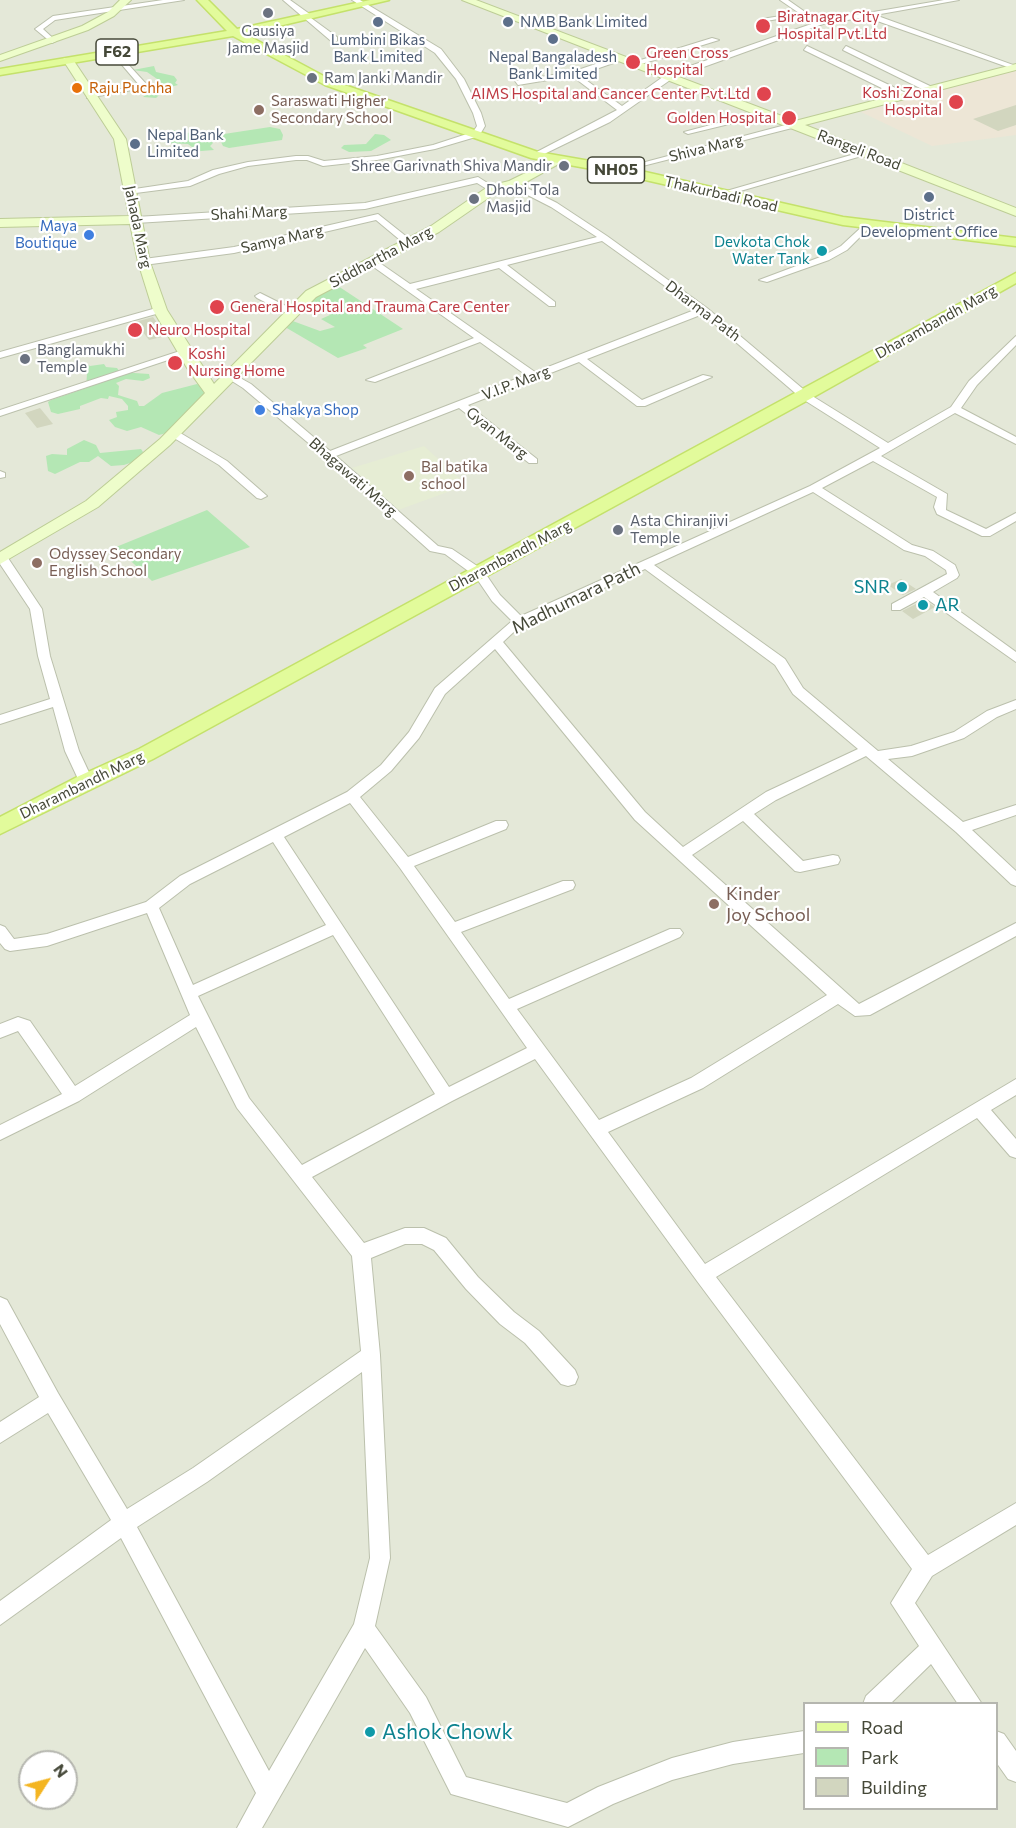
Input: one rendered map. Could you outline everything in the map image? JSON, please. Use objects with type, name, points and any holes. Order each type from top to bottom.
[{"type":"main road","name":"NH05","points":[[202,0],[235,33]]},
{"type":"main road","name":"F62","points":[[2,66],[68,60],[235,33],[308,17],[359,2],[384,0]]},
{"type":"main road","name":"Thakurbadi Road","points":[[235,33],[329,83],[535,155],[558,161],[619,170],[867,225],[1016,242]]},
{"type":"main road","name":"Dharambandh Marg","points":[[0,826],[86,781],[146,754],[805,396],[1016,277]]},
{"type":"street","points":[[52,41],[39,29],[44,23],[60,17],[123,3],[181,0]]},
{"type":"street","points":[[286,0],[334,39]]},
{"type":"street","name":"Rangeli Road","points":[[467,0],[670,76],[1016,212]]},
{"type":"street","points":[[783,0],[819,23]]},
{"type":"street","points":[[535,155],[622,110],[670,76],[819,23],[956,0]]},
{"type":"street","points":[[131,192],[190,183],[216,172],[248,164],[296,158],[308,158],[323,164],[377,158],[435,147],[476,134],[481,126],[477,113],[460,79],[447,61],[438,51],[359,2]]},
{"type":"street","points":[[2,66],[52,41],[85,28],[123,3]]},
{"type":"street","points":[[762,21],[805,14]]},
{"type":"street","points":[[864,14],[1015,67]]},
{"type":"street","points":[[635,63],[715,40]]},
{"type":"street","points":[[807,48],[905,96]]},
{"type":"street","points":[[846,48],[929,89]]},
{"type":"street","points":[[90,96],[145,87],[115,52]]},
{"type":"street","points":[[518,83],[573,74],[619,58]]},
{"type":"street","name":"Jahada Marg","points":[[68,60],[120,139],[144,262],[160,310],[187,352],[194,368],[213,393]]},
{"type":"street","points":[[793,125],[1015,67]]},
{"type":"street","points":[[573,74],[622,110]]},
{"type":"street","points":[[759,111],[708,128],[686,130],[700,123],[759,111]]},
{"type":"street","points":[[700,123],[708,128]]},
{"type":"street","name":"Shiva Marg","points":[[619,170],[793,125]]},
{"type":"street","points":[[720,194],[868,153]]},
{"type":"street","name":"Siddhartha Marg","points":[[1,559],[92,504],[173,433],[311,294],[435,229],[493,189],[513,184],[558,161]]},
{"type":"street","name":"Shahi Marg","points":[[0,223],[136,220],[365,206],[477,180],[493,189]]},
{"type":"street","name":"Dharma Path","points":[[513,184],[555,205],[604,238],[704,310],[805,396],[888,448]]},
{"type":"street","name":"Samya Marg","points":[[144,262],[234,250],[378,217],[409,243]]},
{"type":"street","points":[[764,280],[826,258],[844,248],[867,225]]},
{"type":"street","points":[[411,287],[604,238]]},
{"type":"street","points":[[371,261],[411,287],[534,376]]},
{"type":"street","points":[[501,265],[552,304]]},
{"type":"street","points":[[260,296],[293,313]]},
{"type":"street","points":[[0,355],[160,310]]},
{"type":"street","name":"V.I.P. Marg","points":[[329,455],[704,310]]},
{"type":"street","points":[[371,380],[480,339]]},
{"type":"street","name":"Madhumara Path","points":[[0,931],[5,947],[46,940],[151,906],[185,880],[352,796],[386,768],[414,735],[440,691],[520,622],[814,488],[888,448],[955,409],[973,383],[1016,339]]},
{"type":"street","points":[[0,413],[187,352]]},
{"type":"street","points":[[579,358],[654,413]]},
{"type":"street","name":"Bhagawati Marg","points":[[229,376],[247,386],[329,455],[434,549],[448,551],[478,573],[496,598],[520,622]]},
{"type":"street","points":[[641,404],[706,377]]},
{"type":"street","name":"Gyan Marg","points":[[460,404],[533,461]]},
{"type":"street","points":[[955,409],[1016,441]]},
{"type":"street","points":[[173,433],[223,464],[261,496]]},
{"type":"street","points":[[873,456],[944,496],[939,507],[941,512],[986,534],[1016,516]]},
{"type":"street","points":[[814,488],[908,548],[929,553],[954,572],[926,592],[896,607]]},
{"type":"street","points":[[1,559],[36,609],[44,656],[57,701],[72,751],[86,781]]},
{"type":"street","points":[[645,564],[780,662],[798,691],[961,828],[1016,880]]},
{"type":"street","points":[[926,592],[1016,658]]},
{"type":"street","points":[[496,642],[640,816],[855,1010],[864,1010],[1016,929]]},
{"type":"street","points":[[0,720],[57,701]]},
{"type":"street","points":[[681,855],[771,796],[872,752],[912,751],[959,735],[992,714],[1016,704]]},
{"type":"street","points":[[352,796],[405,864],[506,1007],[704,1275],[925,1569]]},
{"type":"street","points":[[961,828],[1016,810]]},
{"type":"street","points":[[744,813],[800,867],[832,860]]},
{"type":"street","points":[[405,864],[501,825]]},
{"type":"street","points":[[276,836],[446,1096]]},
{"type":"street","points":[[452,930],[568,885]]},
{"type":"street","points":[[151,906],[199,1017],[243,1103],[361,1253],[371,1355],[380,1558],[364,1628],[249,1828]]},
{"type":"street","points":[[190,993],[336,927]]},
{"type":"street","points":[[506,1007],[675,933]]},
{"type":"street","points":[[598,1129],[697,1083],[838,996]]},
{"type":"street","points":[[0,1133],[73,1096],[199,1017]]},
{"type":"street","points":[[0,1031],[18,1024],[24,1026],[73,1096]]},
{"type":"street","points":[[300,1175],[446,1096],[539,1050]]},
{"type":"street","points":[[704,1275],[1016,1086]]},
{"type":"street","points":[[980,1108],[1016,1151]]},
{"type":"street","points":[[361,1253],[405,1236],[424,1236],[440,1244],[472,1282],[507,1318],[532,1337],[568,1377]]},
{"type":"street","points":[[0,1307],[51,1400],[124,1524],[268,1792]]},
{"type":"street","points":[[0,1614],[124,1524],[200,1475],[371,1355]]},
{"type":"street","points":[[0,1433],[51,1400]]},
{"type":"street","points":[[970,1702],[902,1603],[925,1569],[1016,1513]]},
{"type":"street","points":[[364,1628],[418,1705],[459,1786],[568,1815],[606,1795],[672,1769],[733,1753],[803,1742]]},
{"type":"street","points":[[876,1702],[933,1647]]},
{"type":"street","points":[[998,1745],[1016,1771]]},
{"type":"shaded area","points":[[0,0],[1016,0],[1016,1828],[0,1828]]},
{"type":"shaded area","name":"Koshi Zonal Hospital","points":[[1016,70],[1016,135],[932,146],[861,112]]},
{"type":"shaded area","name":"Bal batika school","points":[[424,446],[467,485],[398,510],[352,468]]},
{"type":"green space","points":[[154,66],[156,72],[174,76],[177,80],[175,83],[178,85],[155,91],[159,95],[156,98],[143,97],[160,84],[160,81],[147,72],[133,70]]},
{"type":"green space","points":[[270,127],[280,129],[283,135],[282,140],[229,148],[223,146],[219,138],[224,134]]},
{"type":"green space","points":[[174,130],[186,133],[210,131],[212,133],[205,134],[208,137],[198,141],[211,141],[213,143],[210,146],[214,150],[189,152],[192,147],[188,144],[165,143],[160,136],[162,133]]},
{"type":"green space","points":[[375,134],[384,135],[391,140],[371,151],[349,152],[341,148],[344,145],[366,144]]},
{"type":"green space","points":[[335,284],[403,329],[363,345],[367,348],[338,358],[285,327],[290,320],[320,331],[335,327],[321,319],[330,315],[307,303]]},
{"type":"green space","points":[[86,363],[90,366],[104,364],[106,367],[117,368],[120,372],[149,374],[150,378],[143,381],[126,379],[116,383],[119,386],[118,395],[137,401],[139,406],[144,406],[162,393],[197,384],[205,388],[205,396],[170,432],[159,435],[141,427],[127,431],[115,427],[109,420],[117,417],[116,412],[128,410],[128,406],[122,399],[109,396],[108,399],[101,398],[80,406],[80,409],[58,414],[51,412],[48,402],[86,388],[87,374],[81,365]]},
{"type":"green space","points":[[84,440],[96,445],[100,453],[141,449],[143,452],[136,461],[124,465],[111,466],[98,456],[89,462],[80,462],[55,474],[48,471],[46,456],[67,455],[67,449]]},
{"type":"green space","points":[[207,510],[250,547],[152,581],[116,547]]},
{"type":"building","name":"Koshi Zonal Hospital","points":[[1016,105],[1016,125],[998,131],[973,119]]},
{"type":"building","points":[[153,317],[166,336],[149,340],[135,322]]},
{"type":"building","points":[[40,408],[53,424],[37,428],[25,413]]},
{"type":"building","name":"SNR","points":[[901,579],[916,589],[903,595],[888,585]]},
{"type":"building","points":[[924,600],[935,607],[913,619],[902,611]]},
{"type":"place","name":"Gausiya Jame Masjid","points":[[268,13]]},
{"type":"place","name":"Lumbini Bikas Bank Limited","points":[[378,22]]},
{"type":"place","name":"NMB Bank Limited","points":[[508,22]]},
{"type":"place","name":"Biratnagar City Hospital Pvt.Ltd","points":[[763,26]]},
{"type":"place","name":"Nepal Bangaladesh Bank Limited","points":[[553,39]]},
{"type":"place","name":"Green Cross Hospital","points":[[633,62]]},
{"type":"place","name":"Ram Janki Mandir","points":[[312,78]]},
{"type":"place","name":"Raju Puchha","points":[[77,88]]},
{"type":"place","name":"AIMS Hospital and Cancer Center Pvt.Ltd","points":[[764,94]]},
{"type":"place","name":"Koshi Zonal Hospital","points":[[956,102]]},
{"type":"place","name":"Saraswati Higher Secondary School","points":[[259,110]]},
{"type":"place","name":"Golden Hospital","points":[[789,118]]},
{"type":"place","name":"Nepal Bank Limited","points":[[135,144]]},
{"type":"place","name":"Shree Garivnath Shiva Mandir","points":[[564,166]]},
{"type":"place","name":"District Development Office","points":[[929,197]]},
{"type":"place","name":"Dhobi Tola Masjid","points":[[474,199]]},
{"type":"place","name":"Maya Boutique","points":[[89,235]]},
{"type":"place","name":"Devkota Chok Water Tank","points":[[822,251]]},
{"type":"place","name":"General Hospital and Trauma Care Center","points":[[217,307]]},
{"type":"place","name":"Neuro Hospital","points":[[135,330]]},
{"type":"place","name":"Banglamukhi Temple","points":[[25,359]]},
{"type":"place","name":"Koshi Nursing Home","points":[[175,363]]},
{"type":"place","name":"Shakya Shop","points":[[260,410]]},
{"type":"place","name":"Bal batika school","points":[[409,476]]},
{"type":"place","name":"Asta Chiranjivi Temple","points":[[618,530]]},
{"type":"place","name":"Odyssey Secondary English School","points":[[37,563]]},
{"type":"place","name":"SNR","points":[[902,587]]},
{"type":"place","name":"AR","points":[[923,605]]},
{"type":"place","name":"Kinder Joy School","points":[[714,904]]},
{"type":"place","name":"Ashok Chowk","points":[[370,1732]]}]
